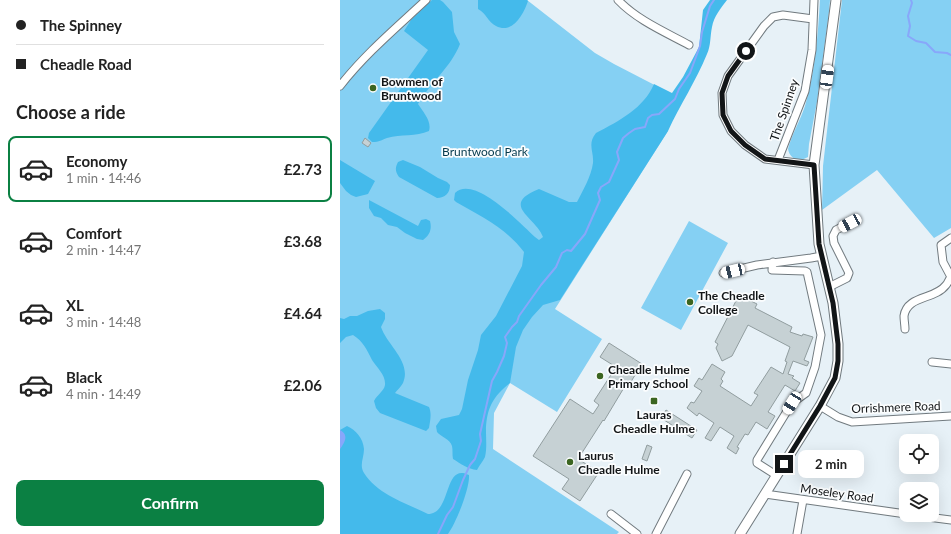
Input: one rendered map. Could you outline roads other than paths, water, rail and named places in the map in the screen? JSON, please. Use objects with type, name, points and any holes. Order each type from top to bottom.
[{"type":"main road","points":[[740,534],[820,406],[835,378],[838,361],[836,323],[818,231],[814,165],[836,0]]},
{"type":"street","points":[[340,86],[352,70],[369,52],[426,0]]},
{"type":"street","points":[[618,0],[623,6],[646,21],[690,44]]},
{"type":"street","name":"The Spinney","points":[[778,160],[804,91],[812,50],[814,0]]},
{"type":"street","name":"The Spinney","points":[[813,19],[784,15],[773,17],[764,26],[728,76],[722,93],[723,115],[731,131],[745,145],[765,159],[814,165]]},
{"type":"street","points":[[829,287],[847,278],[849,273],[834,243],[833,236],[836,230],[850,223]]},
{"type":"street","points":[[905,329],[904,317],[907,308],[913,302],[935,293],[946,286],[951,277],[943,262],[941,245],[951,238]]},
{"type":"street","points":[[723,273],[772,262],[822,256]]},
{"type":"street","points":[[772,262],[772,270],[807,272],[821,335],[815,366],[806,393],[792,403],[757,460],[757,463],[776,475]]},
{"type":"street","points":[[932,362],[951,364]]},
{"type":"street","name":"Orrishmere Road","points":[[820,406],[838,417],[852,422],[951,416]]},
{"type":"street","points":[[656,534],[687,474]]},
{"type":"street","name":"Moseley Road","points":[[765,494],[899,513]]},
{"type":"street","points":[[797,534],[803,500]]},
{"type":"street","points":[[611,514],[637,534]]},
{"type":"street","points":[[939,518],[951,520]]},
{"type":"waterway","points":[[438,534],[447,515],[453,507],[470,465],[475,459],[481,441],[480,434],[492,381],[504,356],[507,343],[505,337],[517,322],[519,316],[541,285],[556,267],[562,253],[567,250],[571,251],[585,234],[600,200],[598,193],[601,187],[609,182],[619,160],[617,152],[623,138],[635,129],[645,127],[648,118],[652,115],[659,114],[675,99],[679,89],[690,73],[700,46],[702,32],[710,6],[714,0]]},
{"type":"waterway","points":[[911,0],[912,3],[908,16],[910,26],[908,36],[916,41],[926,43],[935,52],[947,53],[951,55]]},
{"type":"place","name":"Bowmen of Bruntwood","points":[[373,88]]},
{"type":"place","name":"The Cheadle College","points":[[690,302]]},
{"type":"place","name":"Cheadle Hulme Primary School","points":[[600,376]]},
{"type":"place","name":"Lauras Cheadle Hulme","points":[[654,401]]},
{"type":"place","name":"Laurus Cheadle Hulme","points":[[570,462]]},
{"type":"park label","name":"Bruntwood Park","points":[[485,151]]}]
